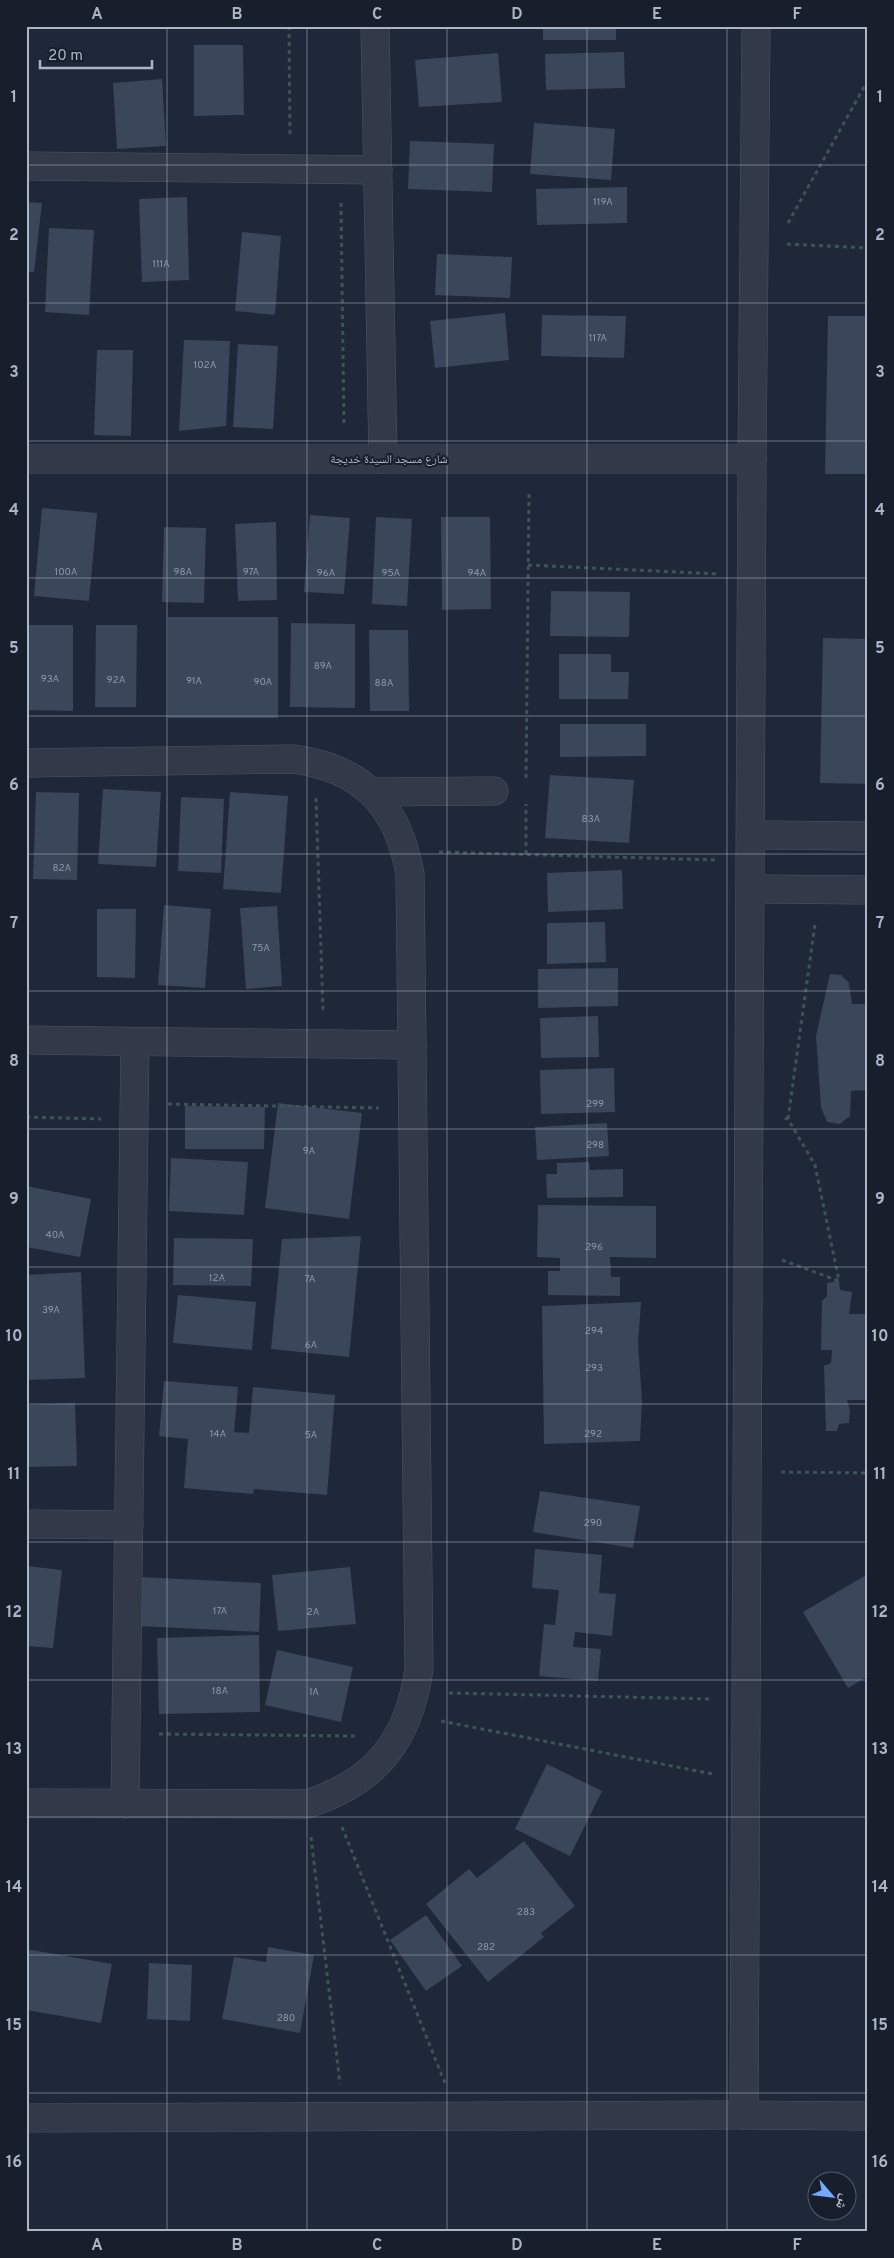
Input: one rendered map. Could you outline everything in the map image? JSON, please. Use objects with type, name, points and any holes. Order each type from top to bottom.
[{"type":"street","points":[[375,26],[383,459]]},
{"type":"street","points":[[744,2115],[753,576],[752,459],[766,243],[756,26]]},
{"type":"street","points":[[26,166],[378,170]]},
{"type":"street","name":"شارع مسجد السيدة خديجة","points":[[26,459],[752,459]]},
{"type":"street","points":[[26,763],[293,759],[315,762],[347,776],[371,792],[386,809],[398,829],[406,851],[410,874],[418,1659],[407,1715],[384,1756],[368,1773],[350,1786],[318,1800],[125,1804],[26,1803]]},
{"type":"street","points":[[371,792],[494,791]]},
{"type":"street","points":[[751,848],[868,836]]},
{"type":"street","points":[[750,889],[868,890]]},
{"type":"street","points":[[26,1040],[412,1046]]},
{"type":"street","points":[[125,1804],[135,1042]]},
{"type":"street","points":[[26,1524],[129,1525]]},
{"type":"street","points":[[26,2118],[868,2116]]},
{"type":"path","points":[[290,26],[290,170]]},
{"type":"path","points":[[868,80],[766,243],[868,248]]},
{"type":"path","points":[[340,170],[344,460]]},
{"type":"path","points":[[526,781],[529,459]]},
{"type":"path","points":[[528,565],[753,576]]},
{"type":"path","points":[[315,762],[324,1044]]},
{"type":"path","points":[[526,800],[526,854]]},
{"type":"path","points":[[406,851],[526,854],[751,848]]},
{"type":"path","points":[[748,1247],[839,1281],[815,1165],[788,1119],[819,890]]},
{"type":"path","points":[[26,1118],[134,1111],[412,1109]]},
{"type":"path","points":[[749,1118],[788,1119]]},
{"type":"path","points":[[747,1471],[868,1472]]},
{"type":"path","points":[[126,1734],[407,1715],[746,1700]]},
{"type":"path","points":[[407,1715],[745,1780]]},
{"type":"path","points":[[318,1800],[459,2116]]},
{"type":"path","points":[[318,1800],[344,2117]]},
{"type":"building","points":[[432,26],[494,26],[494,28],[432,29]]},
{"type":"building","points":[[543,26],[616,26],[616,40],[543,40]]},
{"type":"building","points":[[194,45],[243,45],[244,115],[194,116]]},
{"type":"building","points":[[624,52],[625,88],[546,90],[545,54]]},
{"type":"building","points":[[498,53],[502,102],[419,107],[415,60]]},
{"type":"building","points":[[162,79],[166,146],[117,149],[113,83]]},
{"type":"building","points":[[534,123],[615,129],[611,180],[530,174]]},
{"type":"building","points":[[410,141],[494,144],[492,192],[408,189]]},
{"type":"building","points":[[627,187],[627,223],[537,225],[536,189]]},
{"type":"building","points":[[187,197],[189,280],[142,282],[139,199]]},
{"type":"building","points":[[26,202],[42,203],[34,272],[26,272]]},
{"type":"building","points":[[49,228],[94,230],[89,315],[45,312]]},
{"type":"building","points":[[242,232],[281,236],[275,315],[235,311]]},
{"type":"building","points":[[437,254],[512,257],[510,298],[435,295]]},
{"type":"building","points":[[505,313],[509,360],[435,368],[430,321]]},
{"type":"building","points":[[542,315],[626,316],[624,358],[541,356]]},
{"type":"building","points":[[828,316],[868,316],[868,474],[825,474]]},
{"type":"building","points":[[184,340],[230,341],[226,426],[179,431]]},
{"type":"building","points":[[238,344],[278,346],[273,429],[233,427]]},
{"type":"building","points":[[97,350],[133,350],[131,436],[94,435]]},
{"type":"building","points":[[42,508],[97,513],[89,601],[34,596]]},
{"type":"building","points":[[310,515],[350,518],[344,594],[304,592]]},
{"type":"building","points":[[376,517],[412,519],[407,606],[372,604]]},
{"type":"building","points":[[441,517],[490,517],[491,609],[442,610]]},
{"type":"building","points":[[276,522],[277,600],[238,601],[235,524]]},
{"type":"building","points":[[164,527],[206,528],[204,603],[162,602]]},
{"type":"building","points":[[551,591],[630,592],[629,637],[550,636]]},
{"type":"building","points":[[168,617],[278,617],[278,718],[168,718]]},
{"type":"building","points":[[291,623],[355,624],[355,708],[290,707]]},
{"type":"building","points":[[26,625],[73,625],[73,711],[26,710]]},
{"type":"building","points":[[96,625],[137,625],[136,707],[95,707]]},
{"type":"building","points":[[369,630],[408,630],[409,711],[370,711]]},
{"type":"building","points":[[823,638],[868,639],[868,784],[820,783]]},
{"type":"building","points":[[559,654],[611,654],[611,672],[629,672],[628,699],[559,699]]},
{"type":"building","points":[[560,724],[646,724],[646,756],[560,757]]},
{"type":"building","points":[[550,775],[634,780],[629,843],[545,838]]},
{"type":"building","points":[[103,789],[161,792],[156,867],[98,864]]},
{"type":"building","points":[[36,792],[79,793],[77,880],[33,879]]},
{"type":"building","points":[[230,792],[288,796],[281,893],[223,889]]},
{"type":"building","points":[[181,797],[224,799],[221,873],[178,871]]},
{"type":"building","points":[[622,870],[623,909],[548,912],[547,873]]},
{"type":"building","points":[[164,905],[211,909],[205,988],[158,985]]},
{"type":"building","points":[[277,906],[282,986],[246,989],[240,908]]},
{"type":"building","points":[[97,909],[136,909],[135,978],[97,977]]},
{"type":"building","points":[[605,922],[606,962],[547,964],[547,923]]},
{"type":"building","points":[[618,968],[618,1006],[538,1008],[538,969]]},
{"type":"building","points":[[830,974],[841,975],[849,983],[852,1004],[868,1004],[868,1090],[851,1091],[850,1116],[840,1124],[827,1122],[821,1107],[816,1036]]},
{"type":"building","points":[[598,1016],[599,1057],[541,1058],[540,1018]]},
{"type":"building","points":[[614,1068],[615,1112],[541,1114],[540,1070]]},
{"type":"building","points":[[278,1103],[362,1113],[349,1219],[265,1208]]},
{"type":"building","points":[[185,1106],[265,1107],[264,1149],[185,1149]]},
{"type":"building","points":[[607,1123],[609,1156],[537,1160],[535,1127]]},
{"type":"building","points":[[171,1158],[248,1162],[244,1215],[169,1211]]},
{"type":"building","points":[[589,1162],[590,1170],[623,1169],[623,1197],[547,1198],[546,1174],[557,1174],[557,1163]]},
{"type":"building","points":[[26,1186],[91,1199],[80,1257],[26,1247]]},
{"type":"building","points":[[538,1205],[656,1206],[656,1258],[610,1257],[611,1277],[620,1277],[620,1296],[548,1295],[548,1271],[560,1271],[560,1258],[537,1257]]},
{"type":"building","points":[[361,1236],[349,1357],[271,1349],[282,1239]]},
{"type":"building","points":[[174,1238],[253,1239],[251,1286],[173,1285]]},
{"type":"building","points":[[81,1272],[85,1378],[26,1380],[26,1275]]},
{"type":"building","points":[[839,1281],[840,1290],[852,1292],[849,1314],[868,1314],[868,1400],[847,1400],[850,1410],[849,1423],[839,1424],[837,1431],[826,1431],[824,1366],[831,1363],[832,1350],[821,1350],[822,1301],[827,1296],[827,1283]]},
{"type":"building","points":[[178,1295],[256,1302],[252,1350],[173,1343]]},
{"type":"building","points":[[641,1302],[638,1343],[642,1400],[640,1441],[544,1444],[542,1306]]},
{"type":"building","points":[[164,1381],[238,1387],[234,1432],[249,1433],[253,1387],[335,1395],[327,1495],[254,1489],[253,1494],[184,1488],[188,1439],[159,1436]]},
{"type":"building","points":[[75,1403],[77,1466],[26,1467],[26,1405]]},
{"type":"building","points":[[540,1491],[640,1506],[633,1548],[533,1532]]},
{"type":"building","points":[[535,1549],[602,1555],[599,1593],[616,1594],[612,1636],[575,1632],[573,1647],[601,1649],[598,1681],[539,1676],[544,1624],[555,1625],[559,1590],[532,1588]]},
{"type":"building","points":[[26,1566],[62,1570],[53,1648],[26,1646]]},
{"type":"building","points":[[350,1567],[356,1624],[278,1631],[272,1575]]},
{"type":"building","points":[[868,1574],[868,1676],[848,1688],[803,1612]]},
{"type":"building","points":[[140,1577],[261,1583],[259,1632],[138,1626]]},
{"type":"building","points":[[259,1635],[260,1712],[159,1714],[157,1638]]},
{"type":"building","points":[[277,1650],[353,1667],[341,1722],[265,1705]]},
{"type":"building","points":[[547,1764],[602,1791],[570,1856],[515,1829]]},
{"type":"building","points":[[524,1841],[575,1906],[541,1933],[544,1937],[488,1982],[426,1904],[469,1869],[477,1878]]},
{"type":"building","points":[[426,1915],[462,1966],[426,1991],[390,1940]]},
{"type":"building","points":[[268,1947],[314,1955],[300,2033],[222,2019],[234,1957],[266,1962]]},
{"type":"building","points":[[26,1949],[112,1964],[101,2023],[26,2010]]},
{"type":"building","points":[[149,1963],[192,1965],[190,2021],[147,2019]]}]
